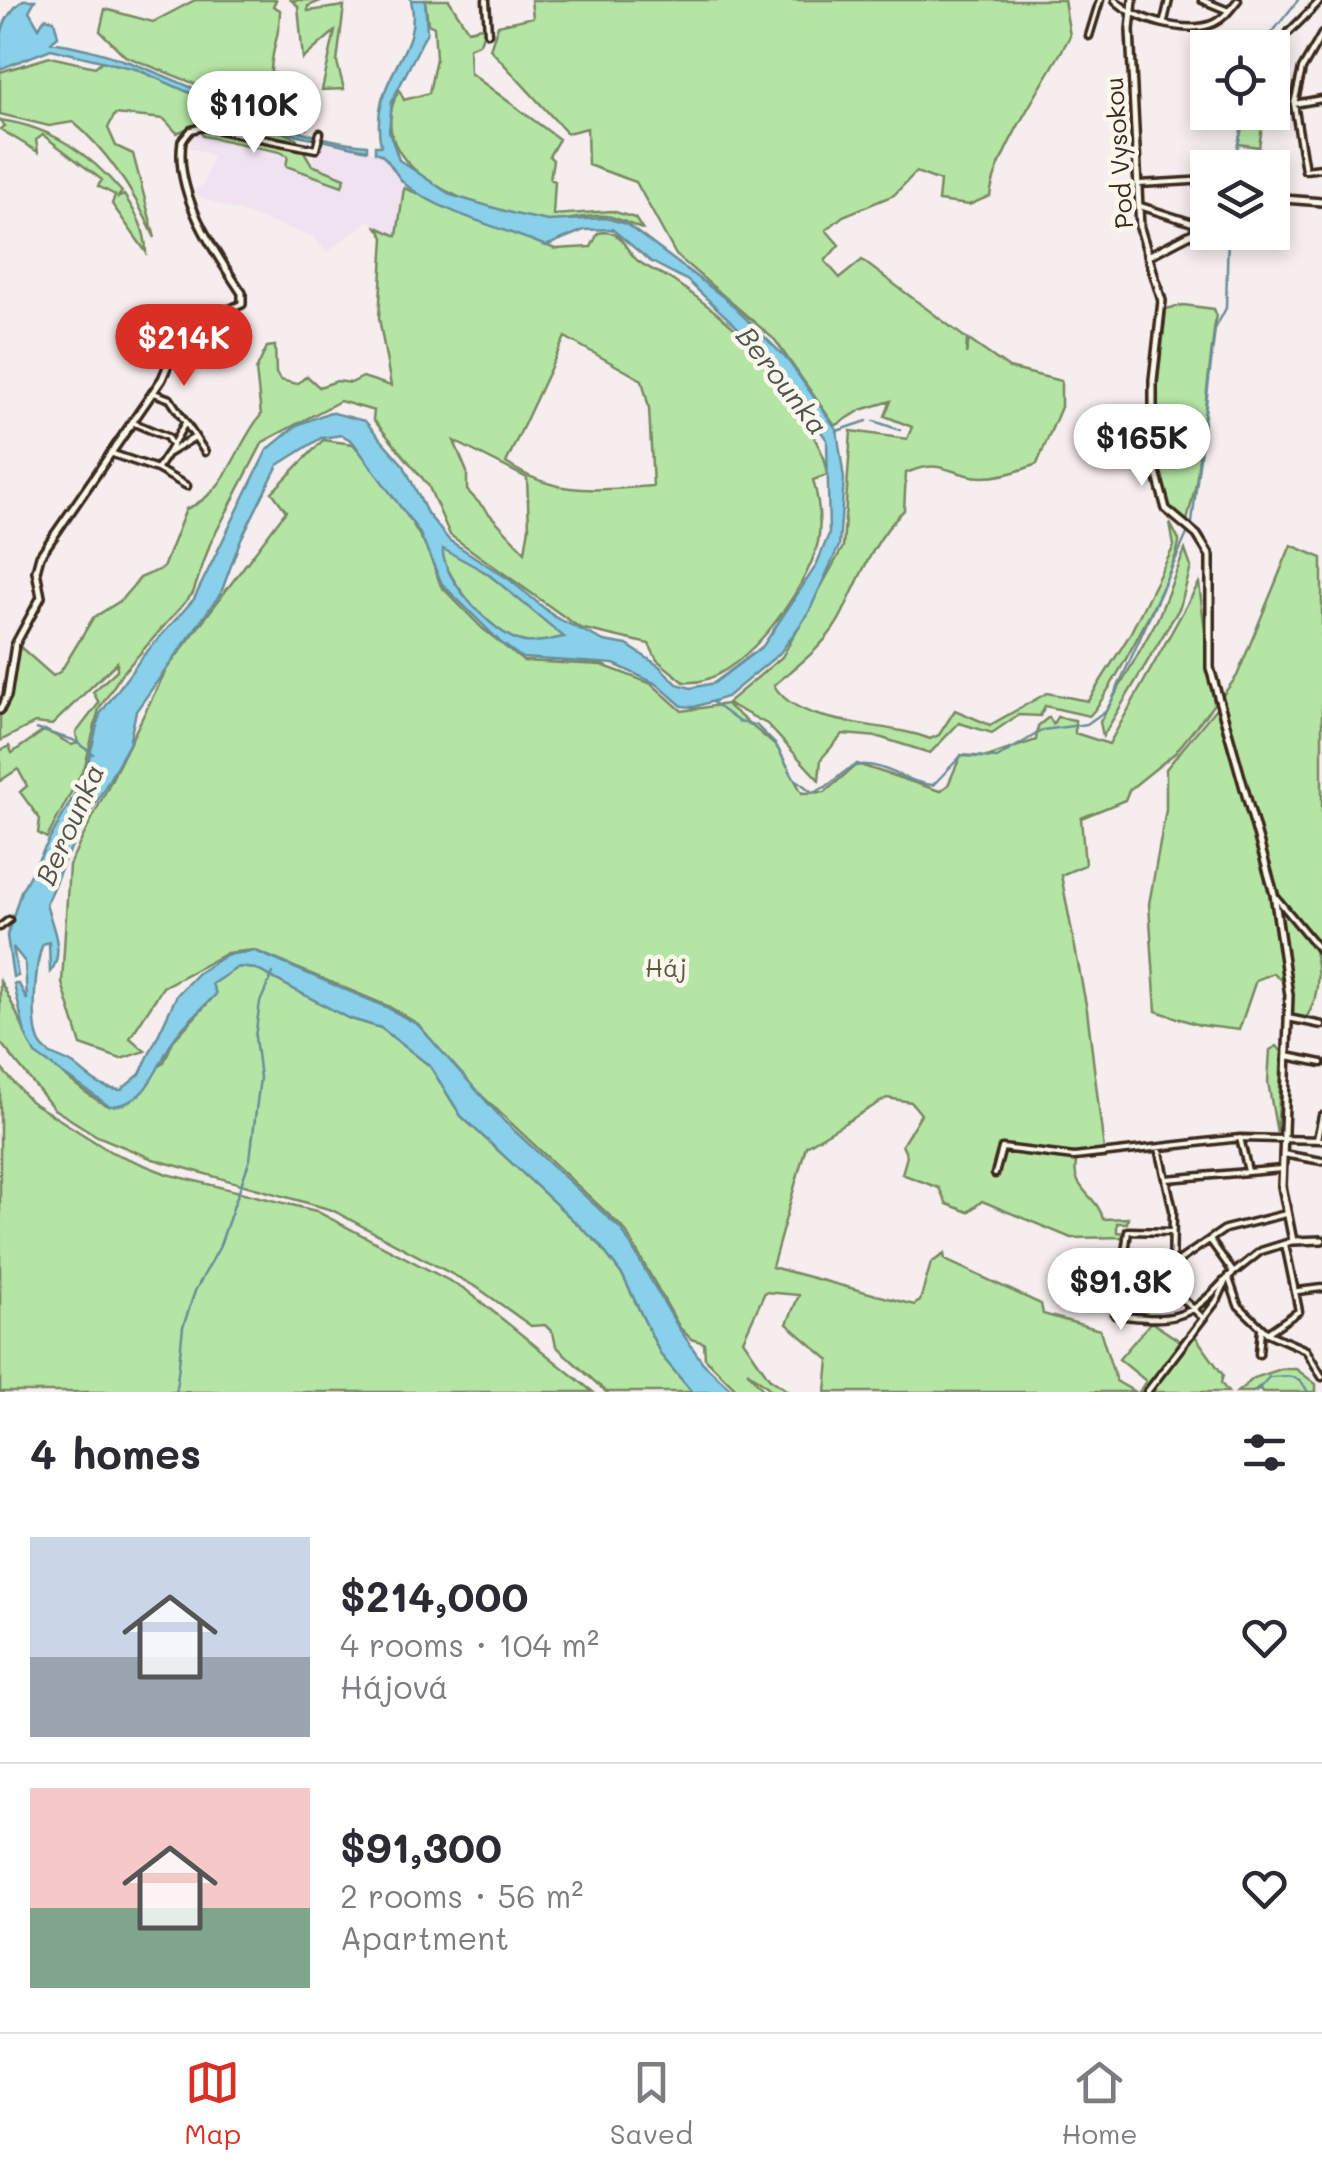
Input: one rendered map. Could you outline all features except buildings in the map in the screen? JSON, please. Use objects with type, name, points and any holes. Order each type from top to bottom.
[{"type":"street","points":[[486,0],[488,32]]},
{"type":"street","points":[[1090,36],[1100,0]]},
{"type":"street","points":[[1115,0],[1132,14],[1196,28],[1219,21],[1238,0]]},
{"type":"street","name":"Pod Vysokou","points":[[1134,0],[1140,228],[1162,301],[1153,380],[1153,460],[1166,509],[1198,536],[1210,556],[1208,644],[1213,686],[1274,894]]},
{"type":"street","points":[[1164,21],[1169,0]]},
{"type":"street","points":[[1202,0],[1229,11]]},
{"type":"street","points":[[1290,30],[1321,0]]},
{"type":"street","points":[[1322,34],[1302,68],[1294,104],[1306,170],[1322,168]]},
{"type":"street","points":[[1294,104],[1322,99]]},
{"type":"street","points":[[0,710],[15,645],[41,597],[37,561],[168,369],[182,331],[238,308],[243,301],[204,231],[189,192],[182,141],[199,127],[316,148],[320,133]]},
{"type":"street","points":[[1139,184],[1190,181]]},
{"type":"street","points":[[1290,199],[1322,202]]},
{"type":"street","points":[[1140,206],[1190,221]]},
{"type":"street","points":[[1150,255],[1190,234]]},
{"type":"street","points":[[152,392],[170,399],[205,452]]},
{"type":"street","points":[[133,422],[167,437],[172,445]]},
{"type":"street","points":[[157,469],[186,422]]},
{"type":"street","points":[[167,454],[195,436]]},
{"type":"street","points":[[113,454],[157,469],[186,486]]},
{"type":"street","points":[[1274,894],[1322,953]]},
{"type":"street","points":[[1274,894],[1288,974],[1282,1168],[1293,1241]]},
{"type":"street","points":[[0,927],[9,920]]},
{"type":"street","points":[[1288,1018],[1322,1025]]},
{"type":"street","points":[[1287,1056],[1322,1063]]},
{"type":"street","points":[[995,1174],[1002,1148],[1074,1157],[1240,1138],[1319,1139],[1322,1116]]},
{"type":"street","points":[[1240,1138],[1248,1171]]},
{"type":"street","points":[[1159,1148],[1172,1232],[1173,1293],[1203,1318]]},
{"type":"street","points":[[1283,1154],[1322,1161]]},
{"type":"street","points":[[1166,1180],[1282,1168]]},
{"type":"street","points":[[1123,1267],[1171,1267],[1225,1228],[1286,1214]]},
{"type":"street","points":[[1172,1232],[1128,1231],[1116,1316],[1167,1320],[1194,1310],[1229,1275],[1261,1251],[1293,1241],[1322,1240]]},
{"type":"street","points":[[1210,1240],[1229,1275],[1238,1305],[1264,1331],[1306,1350],[1322,1377]]},
{"type":"street","points":[[1264,1331],[1299,1311],[1298,1291],[1284,1244]]},
{"type":"street","points":[[1147,1392],[1203,1318],[1229,1275]]},
{"type":"street","points":[[1298,1291],[1322,1288]]},
{"type":"street","points":[[1270,1318],[1274,1326]]},
{"type":"street","points":[[1259,1354],[1264,1331]]},
{"type":"shaded area","points":[[194,133],[280,152],[288,156],[286,165],[344,178],[312,165],[314,141],[384,154],[405,185],[397,237],[369,220],[327,252],[313,237],[199,197],[195,190],[204,184],[213,156],[189,147]]},
{"type":"green space","points":[[195,0],[276,0],[273,6],[280,10],[271,77],[279,98],[306,128],[125,56],[100,31],[105,9],[153,22]]},
{"type":"green space","points":[[291,0],[323,0],[308,6],[308,11],[344,6],[337,62],[344,89],[322,90],[335,31],[303,59],[298,6]]},
{"type":"green space","points":[[425,0],[449,0],[468,30],[486,26],[480,43],[469,48],[470,73],[559,139],[549,156],[553,160],[550,179],[555,181],[553,215],[612,211],[635,218],[642,229],[606,216],[544,221],[490,209],[432,183],[410,165],[395,144],[390,118],[399,89],[404,100],[429,93],[436,58],[434,27],[428,24]]},
{"type":"green space","points":[[531,0],[1064,0],[1070,36],[1012,137],[990,196],[969,205],[938,201],[940,181],[916,172],[894,195],[843,216],[826,230],[839,245],[825,261],[840,278],[862,260],[967,339],[966,354],[969,340],[1009,368],[1061,381],[1061,407],[1037,464],[984,477],[931,467],[906,473],[904,510],[877,544],[838,622],[814,652],[774,685],[786,699],[822,716],[930,739],[939,735],[955,710],[990,725],[1047,693],[1088,701],[1129,636],[1174,546],[1170,523],[1179,540],[1168,574],[1125,660],[1089,716],[1045,706],[1040,716],[1018,715],[992,733],[959,723],[930,753],[879,737],[843,734],[821,759],[819,780],[767,724],[727,703],[782,657],[843,547],[851,431],[907,439],[912,427],[885,416],[891,401],[861,410],[835,426],[775,340],[676,255],[636,182],[588,165],[587,128],[567,133],[490,49],[498,25],[533,17]]},
{"type":"green space","points":[[50,57],[95,67],[102,61],[136,69],[296,138],[312,165],[345,178],[342,186],[286,166],[288,156],[280,152],[203,136],[197,124],[177,133],[164,119],[115,114],[108,128],[116,146],[133,154],[155,238],[120,175],[73,122],[49,126],[0,114],[0,72]]},
{"type":"green space","points":[[0,120],[52,136],[96,165],[122,192],[117,198],[124,195],[132,208],[142,229],[146,252],[112,204],[115,195],[98,186],[102,180],[43,135],[36,140],[38,152],[0,129],[5,126]]},
{"type":"green space","points":[[1242,130],[1262,130],[1259,147],[1238,144]]},
{"type":"green space","points":[[404,188],[555,249],[591,247],[598,233],[606,232],[618,236],[638,261],[672,280],[734,328],[788,387],[826,463],[827,475],[813,480],[820,526],[812,562],[800,585],[747,653],[705,680],[684,682],[657,660],[649,644],[580,628],[450,535],[428,485],[373,419],[374,411],[340,401],[263,442],[210,544],[193,593],[121,675],[99,709],[85,766],[47,838],[38,833],[40,819],[20,792],[27,786],[18,769],[0,781],[0,751],[9,746],[12,753],[45,730],[72,745],[78,743],[76,733],[99,703],[93,692],[117,670],[117,662],[52,725],[35,723],[0,741],[0,714],[10,697],[18,645],[53,676],[61,671],[93,618],[120,601],[140,578],[163,568],[186,509],[212,492],[261,415],[256,370],[267,347],[275,346],[280,380],[297,384],[307,376],[319,387],[337,381],[351,383],[363,377],[391,386],[379,318],[384,237],[377,227],[397,236]],"holes":[[[565,337],[642,380],[649,408],[653,486],[577,489],[542,482],[506,463]],[[454,441],[527,478],[529,527],[525,552],[467,490],[467,472]]]},
{"type":"green space","points":[[1183,305],[1214,309],[1216,314],[1196,484],[1187,521],[1171,508],[1161,486],[1156,457],[1157,390],[1166,309]]},
{"type":"green space","name":"Háj","points":[[323,440],[353,444],[393,491],[427,548],[441,586],[482,628],[523,661],[602,665],[652,684],[682,711],[726,704],[777,747],[802,793],[825,792],[857,764],[940,791],[948,785],[961,755],[987,757],[1036,740],[1038,726],[1049,717],[1053,724],[1057,717],[1075,720],[1075,733],[1109,744],[1199,583],[1214,704],[1175,753],[1129,790],[1125,800],[1081,818],[1085,865],[1061,875],[1087,1010],[1105,1158],[1077,1159],[1075,1169],[1080,1185],[1103,1219],[1128,1218],[1127,1223],[1117,1223],[1117,1232],[1125,1233],[1125,1237],[1071,1238],[982,1201],[968,1212],[947,1204],[939,1188],[902,1174],[907,1156],[902,1145],[921,1114],[911,1102],[887,1098],[806,1146],[772,1267],[914,1305],[920,1301],[931,1263],[944,1254],[945,1260],[1041,1304],[1043,1314],[1100,1330],[1116,1381],[1135,1392],[826,1392],[829,1360],[787,1324],[799,1295],[765,1292],[743,1340],[769,1378],[789,1392],[774,1392],[747,1371],[765,1392],[739,1392],[705,1358],[704,1343],[691,1339],[680,1328],[625,1230],[465,1080],[418,1024],[388,1006],[254,950],[227,953],[163,987],[130,1038],[145,1051],[121,1059],[81,1045],[62,983],[69,865],[166,670],[286,511],[272,492]]},
{"type":"green space","points":[[1291,545],[1322,558],[1322,950],[1304,929],[1314,951],[1318,975],[1315,999],[1305,1020],[1290,1015],[1285,941],[1277,899],[1220,699],[1237,676]]},
{"type":"green space","points":[[446,549],[492,577],[564,632],[565,637],[525,642],[499,630],[473,606],[452,577],[441,551]]},
{"type":"green space","points":[[1185,550],[1191,567],[1180,607],[1103,736],[1100,722],[1158,618]]},
{"type":"green space","points":[[1216,708],[1271,895],[1285,977],[1282,981],[1273,973],[1256,980],[1239,1030],[1199,1025],[1156,1011],[1149,904],[1166,810],[1166,769]]},
{"type":"green space","points":[[238,967],[256,969],[348,1018],[381,1028],[430,1066],[461,1116],[599,1244],[623,1276],[661,1355],[692,1392],[606,1392],[556,1346],[553,1333],[545,1325],[531,1326],[478,1288],[332,1210],[153,1159],[97,1136],[54,1109],[0,1042],[0,981],[30,1041],[76,1084],[109,1106],[164,1062],[173,1041],[216,994],[211,984]]},
{"type":"green space","points":[[1277,1046],[1282,1052],[1277,1133],[1268,1082],[1270,1050]]},
{"type":"green space","points":[[0,1067],[30,1101],[111,1152],[167,1174],[316,1211],[465,1289],[593,1392],[0,1392]]},
{"type":"green space","points":[[1151,1322],[1180,1341],[1195,1336],[1223,1375],[1221,1383],[1228,1392],[1139,1392],[1146,1381],[1119,1359]]},
{"type":"green space","points":[[1281,1369],[1296,1369],[1316,1384],[1316,1392],[1262,1392],[1259,1387],[1253,1392],[1237,1392],[1254,1378]]},
{"type":"water","points":[[23,0],[35,0],[29,11],[39,28],[45,18],[54,20],[58,36],[51,42],[132,63],[288,127],[327,139],[367,145],[367,150],[271,129],[136,69],[51,49],[0,69],[3,28]]},
{"type":"water","name":"Berounka","points":[[411,0],[425,0],[427,32],[392,101],[389,131],[399,160],[451,195],[515,214],[548,221],[606,218],[626,224],[726,299],[787,359],[837,430],[844,479],[839,546],[808,614],[780,653],[727,697],[694,707],[682,706],[657,684],[614,664],[522,658],[500,642],[442,584],[419,532],[352,441],[342,435],[321,438],[278,465],[240,541],[221,593],[136,711],[129,744],[65,859],[46,904],[57,956],[50,972],[49,942],[43,944],[35,994],[38,1036],[48,1052],[70,1062],[101,1085],[121,1090],[140,1074],[177,995],[198,973],[226,955],[255,951],[386,1007],[418,1025],[505,1122],[622,1230],[678,1327],[703,1363],[734,1392],[692,1392],[661,1355],[623,1276],[599,1244],[461,1116],[430,1066],[381,1028],[348,1018],[256,969],[238,967],[212,984],[216,994],[176,1035],[141,1093],[133,1100],[109,1106],[35,1054],[25,1034],[14,984],[19,984],[27,1000],[25,962],[13,947],[18,976],[13,977],[7,936],[21,891],[85,775],[100,714],[143,656],[194,599],[267,450],[297,425],[330,412],[365,421],[404,466],[427,513],[449,540],[510,580],[555,617],[604,641],[627,645],[659,666],[677,684],[691,688],[714,683],[763,646],[816,566],[829,534],[827,440],[765,353],[688,281],[650,261],[612,229],[584,230],[546,246],[454,212],[406,185],[384,157],[375,152],[375,146],[381,146],[382,102],[410,36]],"holes":[[[443,549],[487,573],[564,637],[524,642],[499,629],[472,604],[450,575]]]},
{"type":"waterway","points":[[1274,30],[1298,0]]},
{"type":"waterway","points":[[1237,150],[1241,130]]},
{"type":"waterway","points":[[712,702],[739,722],[756,725],[776,745],[794,778],[812,792],[861,765],[933,785],[961,756],[997,758],[1043,730],[1087,724],[1108,709],[1192,523],[1215,329],[1226,308],[1228,250]]},
{"type":"waterway","name":"Berounka","points":[[837,431],[867,421]]},
{"type":"waterway","points":[[874,421],[900,430]]},
{"type":"waterway","name":"Berounka","points":[[36,729],[73,740],[93,754]]},
{"type":"waterway","points":[[176,1392],[183,1327],[195,1291],[219,1248],[250,1159],[260,1078],[255,1037],[260,1002],[273,973]]},
{"type":"waterway","points":[[1256,1392],[1269,1377],[1282,1376],[1296,1379],[1308,1392]]}]
